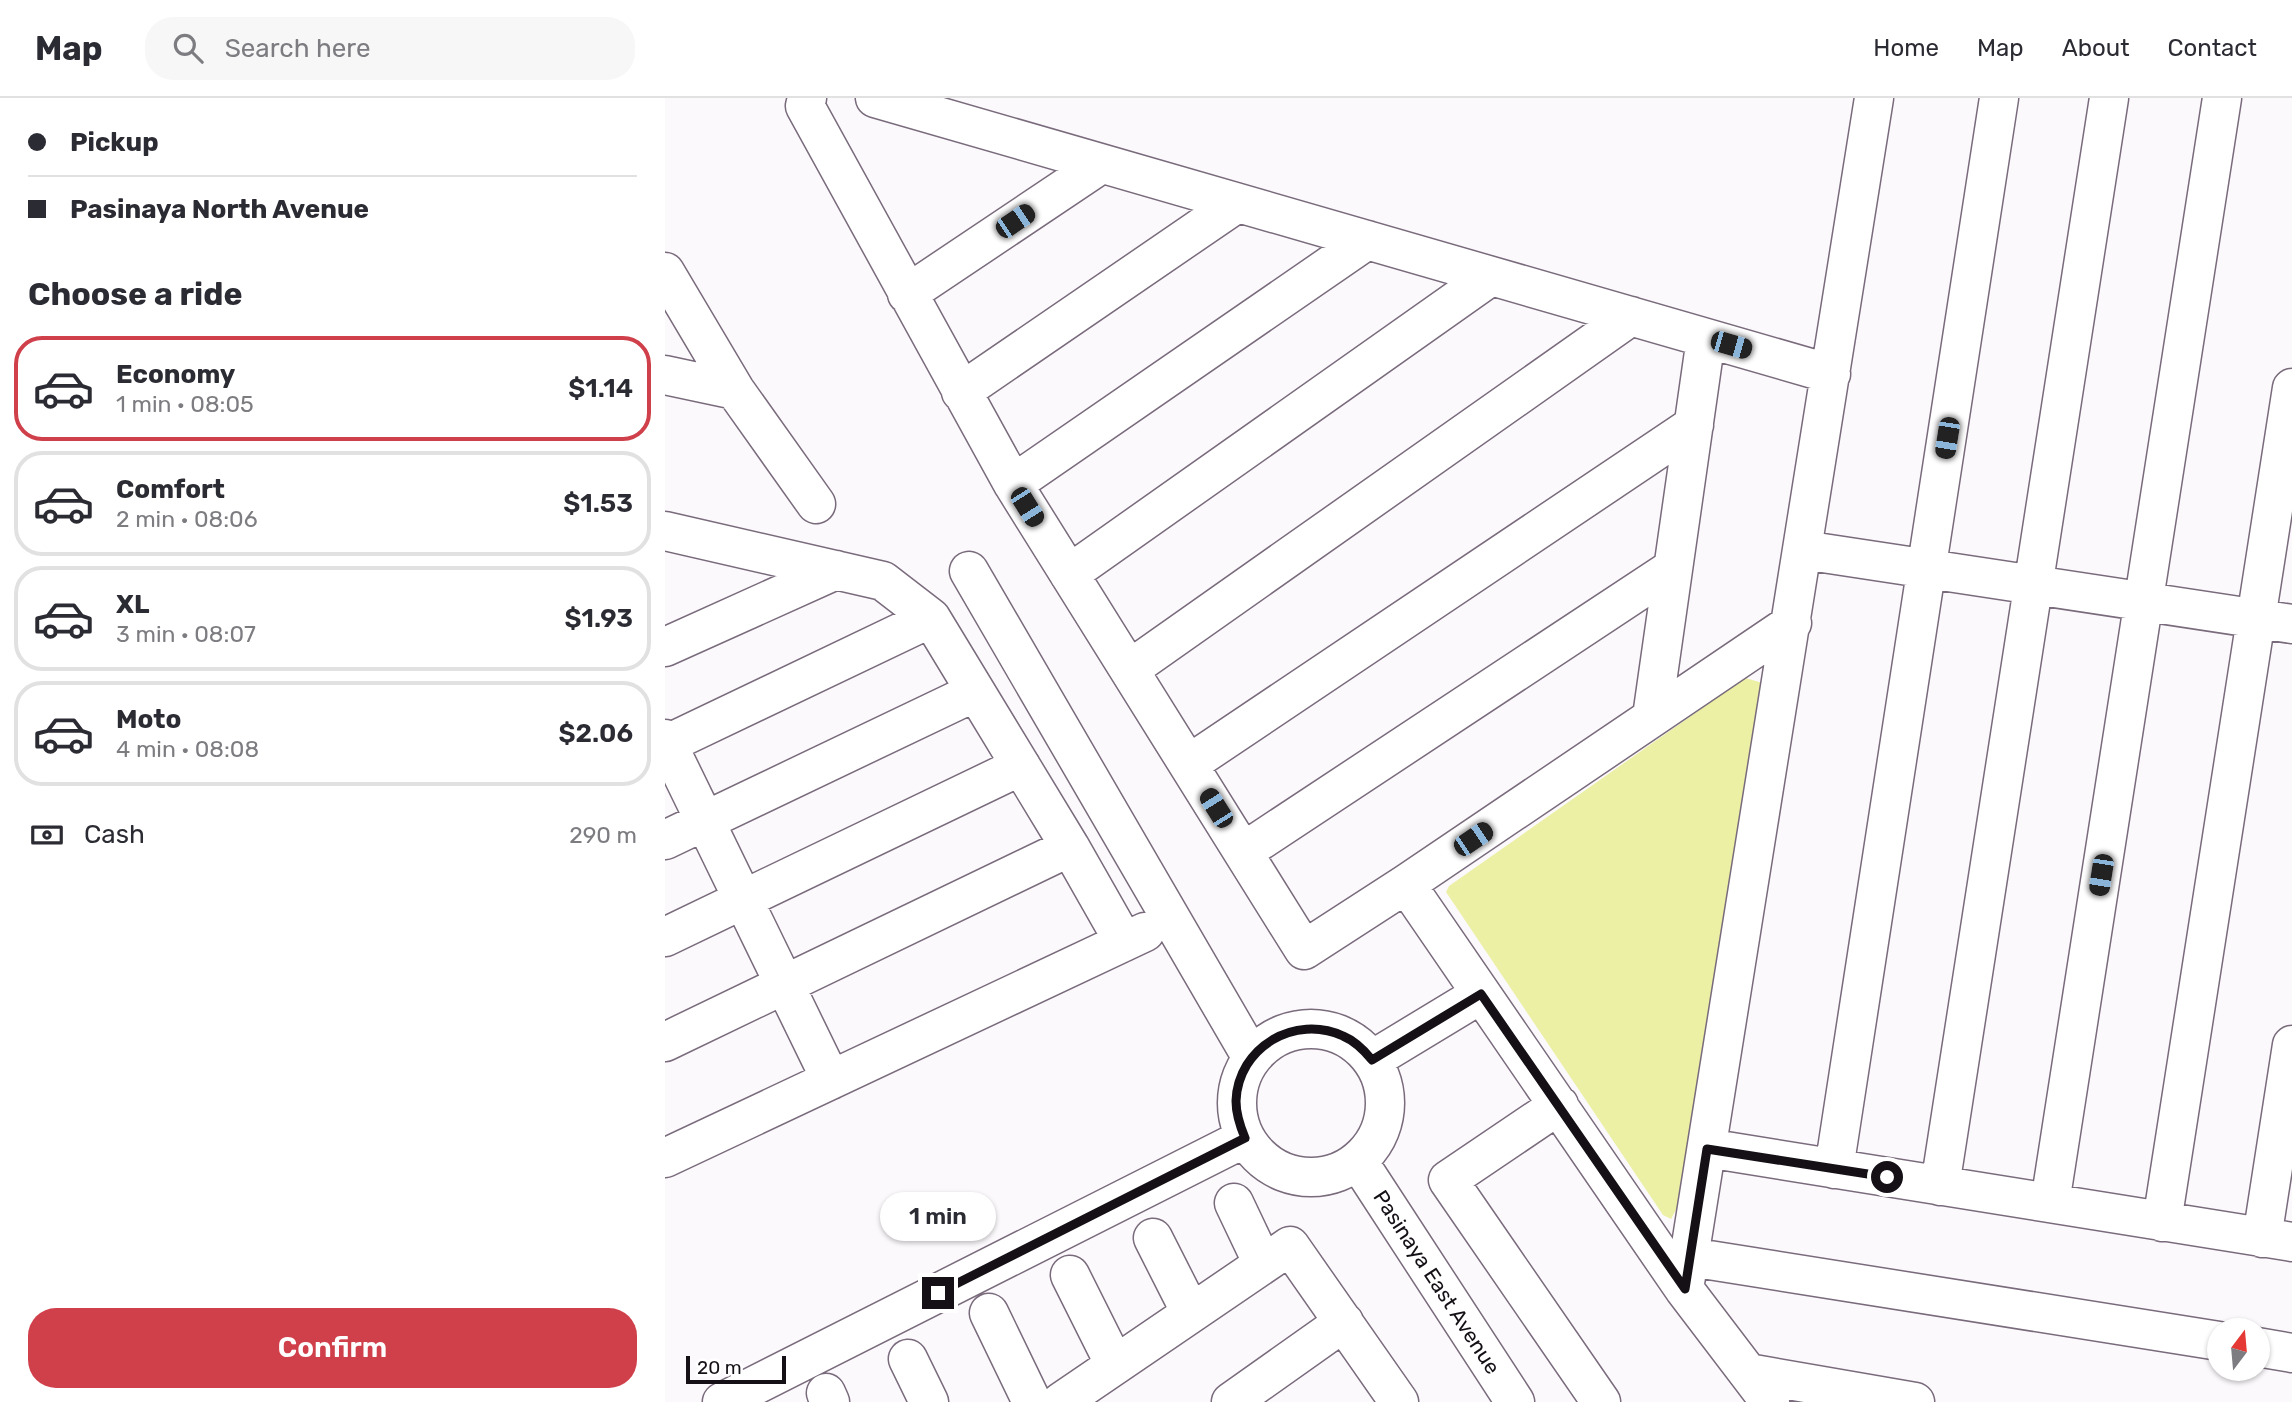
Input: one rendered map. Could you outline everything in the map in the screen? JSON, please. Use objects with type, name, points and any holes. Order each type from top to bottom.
[{"type":"street","points":[[807,98],[804,106],[1013,484],[1304,950],[1406,884],[1792,622]]},
{"type":"street","points":[[875,98],[1831,374]]},
{"type":"street","points":[[1687,1273],[1874,98]]},
{"type":"street","points":[[1834,1169],[1999,98]]},
{"type":"street","points":[[1940,1186],[2109,98]]},
{"type":"street","points":[[2050,1203],[2222,98]]},
{"type":"street","points":[[907,293],[1101,164]]},
{"type":"street","points":[[961,392],[1237,203]]},
{"type":"street","points":[[1013,484],[1367,240]]},
{"type":"street","points":[[665,272],[735,390],[816,504]]},
{"type":"street","points":[[1069,574],[1490,276]]},
{"type":"street","points":[[1130,669],[1631,316]]},
{"type":"street","points":[[1653,717],[1706,338]]},
{"type":"street","points":[[665,375],[735,390]]},
{"type":"street","points":[[2162,1222],[2274,622],[2292,388]]},
{"type":"street","points":[[1189,764],[1694,425]]},
{"type":"street","points":[[665,531],[883,581],[931,618],[1124,942]]},
{"type":"street","points":[[1803,550],[2274,622]]},
{"type":"street","points":[[1243,852],[1673,568]]},
{"type":"street","points":[[665,647],[836,570]]},
{"type":"street","points":[[969,571],[1252,1058]]},
{"type":"street","points":[[831,1080],[666,743],[931,618]]},
{"type":"street","points":[[665,840],[975,692]]},
{"type":"street","points":[[665,937],[1021,766]]},
{"type":"street","points":[[665,1042],[1070,848]]},
{"type":"street","points":[[1406,884],[1559,1105],[1687,1273],[1759,1387],[1915,1402]]},
{"type":"street","points":[[665,1158],[1172,919]]},
{"type":"street","points":[[1372,1060],[1481,994]]},
{"type":"street","points":[[1307,1028],[1326,1030],[1344,1036],[1360,1046],[1372,1060],[1384,1086],[1385,1114],[1380,1132],[1371,1147],[1358,1161],[1342,1171],[1324,1177],[1287,1173],[1270,1165],[1256,1153],[1245,1138],[1238,1120],[1236,1101],[1239,1083],[1252,1058],[1272,1039],[1307,1028]]},
{"type":"street","points":[[1707,1149],[2277,1240],[2292,1045]]},
{"type":"street","points":[[1559,1105],[1448,1180],[1601,1402]]},
{"type":"street","points":[[722,1402],[1245,1138]]},
{"type":"street","name":"Pasinaya East Avenue","points":[[1358,1161],[1515,1402]]},
{"type":"street","points":[[1234,1203],[1263,1264]]},
{"type":"street","points":[[1153,1238],[1191,1313]]},
{"type":"street","points":[[989,1313],[1055,1402],[1115,1365],[1290,1246],[1344,1322],[1394,1400]]},
{"type":"street","points":[[1687,1273],[2207,1339]]},
{"type":"street","points":[[1070,1275],[1115,1365]]},
{"type":"street","points":[[1231,1402],[1344,1322]]},
{"type":"street","points":[[2270,1349],[2292,1353]]},
{"type":"street","points":[[908,1359],[929,1402]]},
{"type":"green space","points":[[1745,678],[1763,683],[1677,1208],[1671,1219],[1663,1215],[1446,892],[1449,886]]},
{"type":"route","points":[[938,1293],[1245,1138],[1238,1120],[1236,1101],[1239,1083],[1247,1064],[1257,1051],[1272,1039],[1307,1028],[1326,1030],[1344,1036],[1360,1046],[1372,1060],[1481,994],[1685,1289],[1707,1149],[1887,1177]]}]
